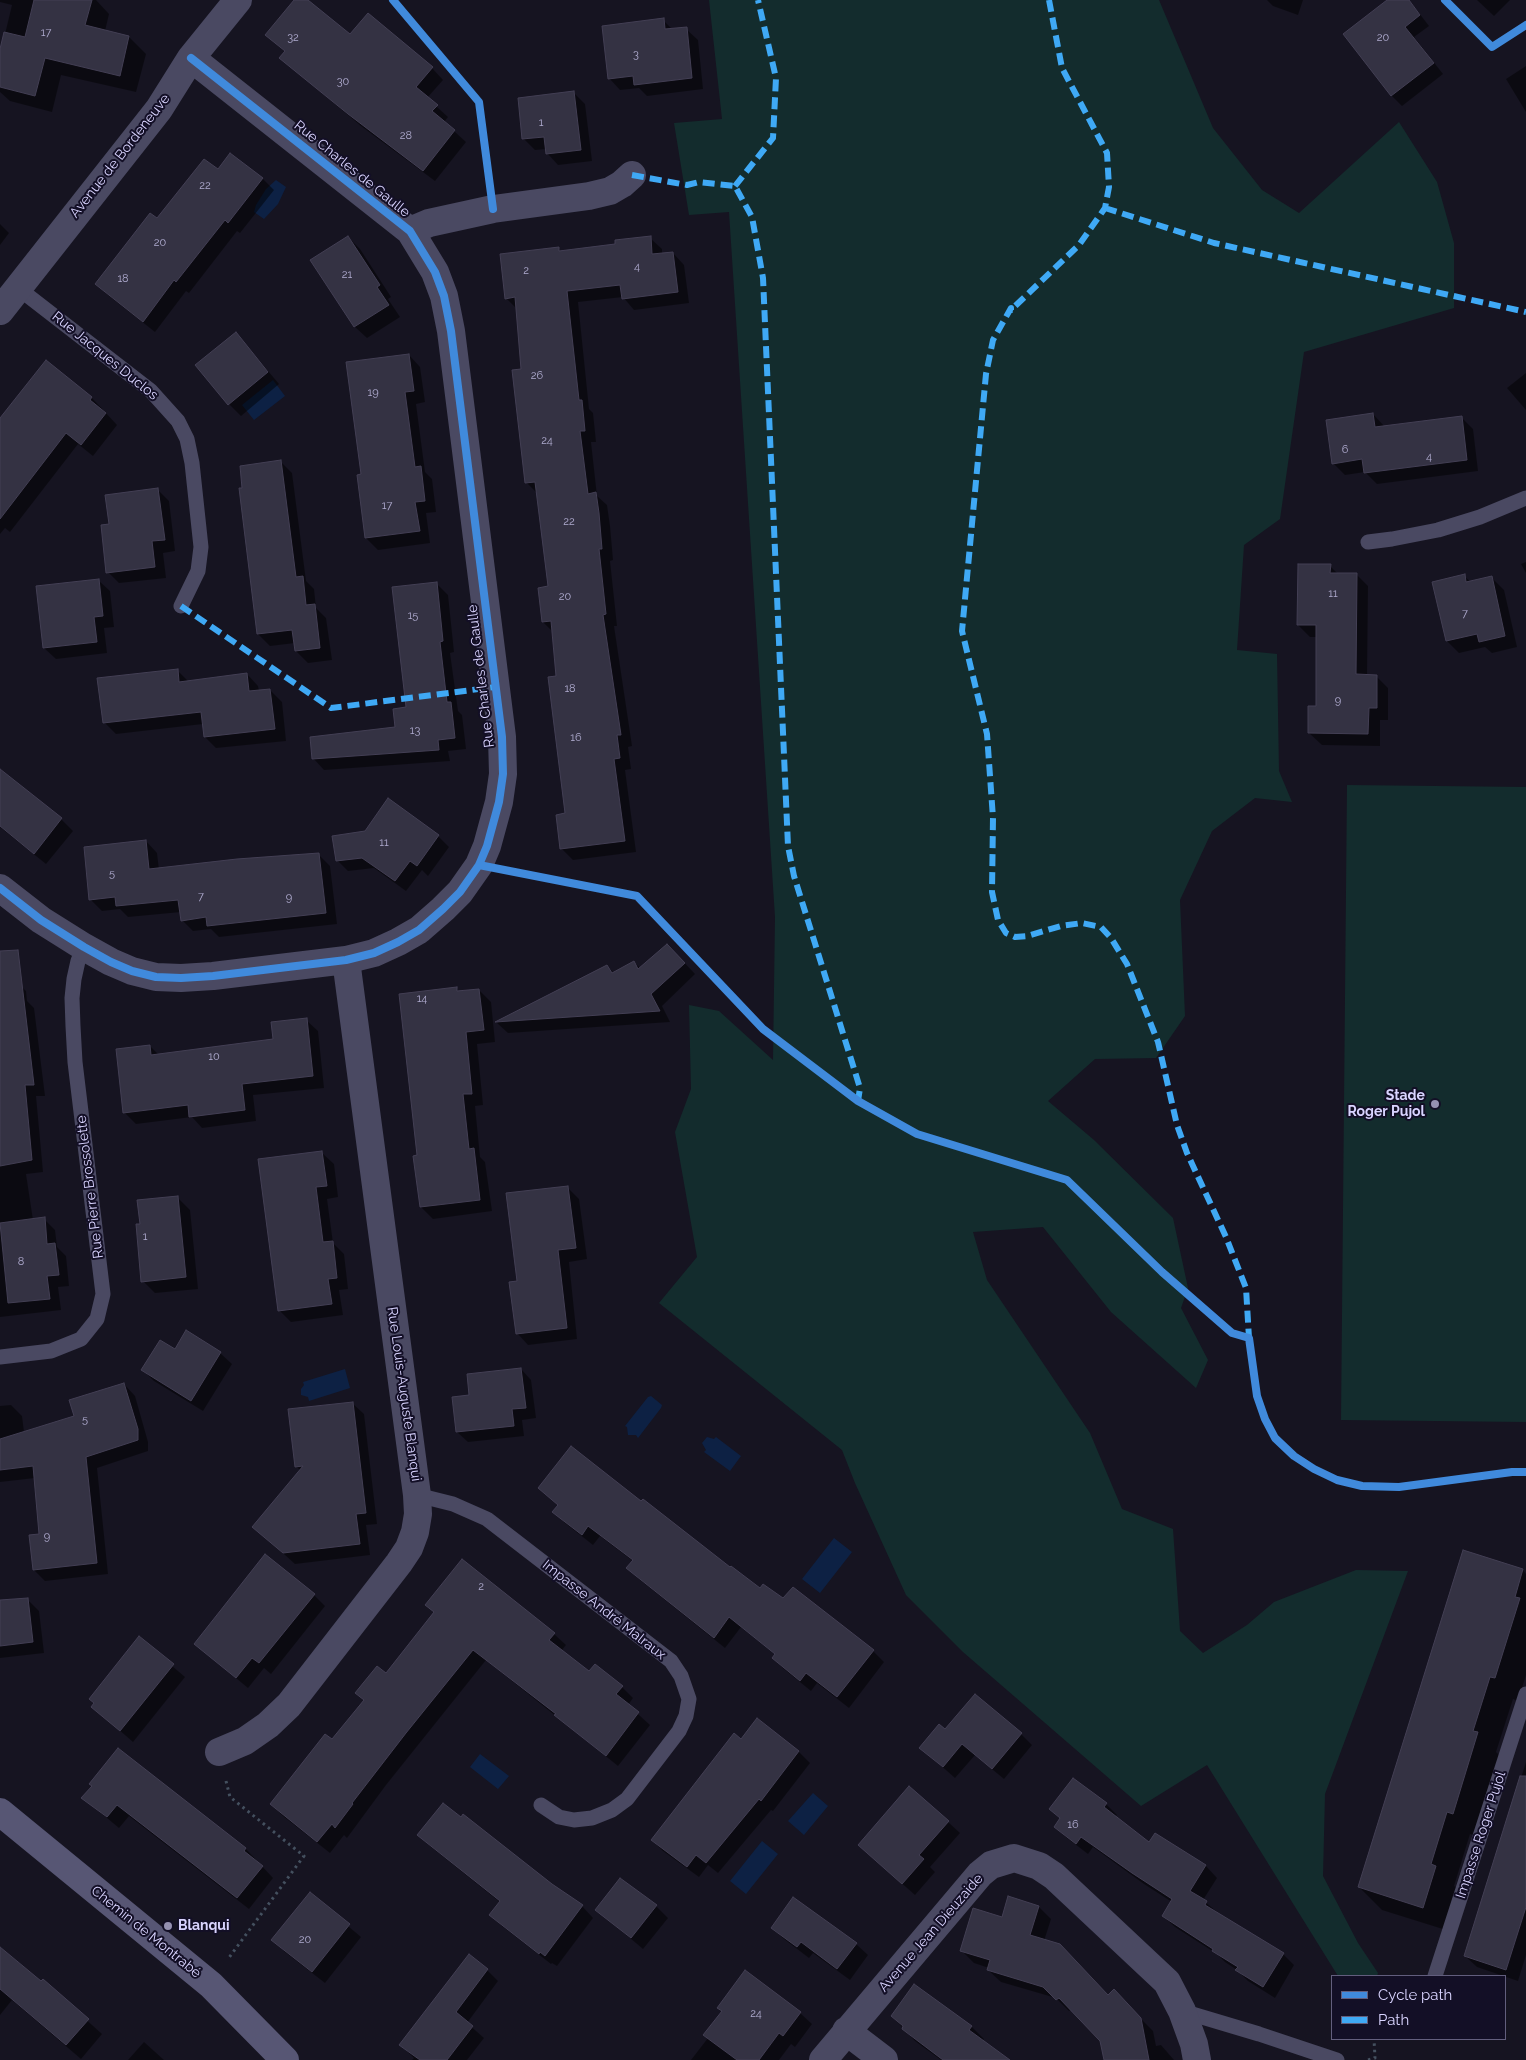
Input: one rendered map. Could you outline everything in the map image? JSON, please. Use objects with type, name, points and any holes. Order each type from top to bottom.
[{"type":"street","name":"Avenue de Bordeneuve","points":[[0,311],[159,109],[191,58],[238,0]]},
{"type":"street","name":"Rue Charles de Gaulle","points":[[0,888],[41,920],[84,947],[132,971],[156,977],[181,978],[346,960],[374,953],[419,930],[460,892],[479,865],[498,809],[504,774],[502,737],[451,331],[444,296],[435,272],[410,231],[191,58]]},
{"type":"street","points":[[410,231],[429,223],[493,209],[589,196],[610,191],[632,175]]},
{"type":"street","name":"Rue Louis-Auguste Blanqui","points":[[219,1752],[245,1741],[268,1725],[289,1705],[399,1563],[409,1548],[415,1532],[418,1514],[418,1495],[346,960]]},
{"type":"street","name":"Chemin de Montrabé","points":[[0,1812],[211,1985],[285,2060]]},
{"type":"street","name":"Avenue Jean Dieuzaide","points":[[823,2060],[980,1874],[991,1865],[1014,1858],[1039,1866],[1069,1889],[1168,1982],[1182,2011],[1194,2044],[1196,2060]]},
{"type":"street","points":[[846,2031],[884,2060]]},
{"type":"lane","name":"Rue Jacques Duclos","points":[[18,288],[151,391],[178,421],[187,439],[192,463],[201,547],[198,571],[181,606]]},
{"type":"lane","points":[[1368,542],[1392,540],[1438,530],[1480,517],[1526,498]]},
{"type":"lane","name":"Rue Pierre Brossolette","points":[[0,1357],[51,1351],[81,1339],[97,1319],[103,1294],[75,1062],[73,1026],[72,998],[74,979],[78,960],[84,947]]},
{"type":"lane","name":"Impasse André Malraux","points":[[418,1495],[453,1504],[486,1519],[671,1661],[681,1676],[689,1699],[686,1716],[679,1731],[627,1799],[612,1810],[592,1818],[574,1820],[559,1818],[541,1805]]},
{"type":"lane","name":"Impasse Roger Pujol","points":[[1435,1975],[1526,1694]]},
{"type":"lane","points":[[1182,2011],[1337,2060]]},
{"type":"path","points":[[211,1985],[256,1919],[304,1856],[230,1797],[219,1752]]},
{"type":"path","points":[[1368,2060],[1376,2059],[1374,2040]]},
{"type":"green space","points":[[709,0],[1159,0],[1213,128],[1262,190],[1299,213],[1399,122],[1437,182],[1454,243],[1454,308],[1304,352],[1280,519],[1244,545],[1237,650],[1277,654],[1279,771],[1292,802],[1255,798],[1212,831],[1180,900],[1185,1016],[1156,1058],[1095,1059],[1048,1101],[1094,1140],[1173,1218],[1188,1288],[1181,1308],[1208,1360],[1196,1388],[1111,1312],[1043,1227],[973,1232],[987,1280],[1090,1433],[1122,1509],[1173,1529],[1180,1631],[1203,1653],[1247,1625],[1274,1602],[1356,1570],[1408,1571],[1325,1794],[1323,1876],[1358,1943],[1378,1973],[1377,1975],[1337,1975],[1207,1765],[1141,1806],[963,1652],[906,1595],[842,1450],[659,1303],[697,1257],[675,1132],[691,1089],[689,1005],[719,1011],[773,1060],[775,917],[729,212],[689,215],[674,123],[722,119]]},
{"type":"green space","name":"Stade Roger Pujol","points":[[1347,785],[1526,787],[1526,1422],[1341,1420]]},
{"type":"water","points":[[276,180],[286,187],[278,204],[264,219],[254,212],[256,205],[266,189]]},
{"type":"water","points":[[273,380],[285,396],[254,420],[242,405]]},
{"type":"water","points":[[345,1369],[350,1388],[309,1401],[308,1397],[301,1395],[303,1382]]},
{"type":"water","points":[[651,1396],[662,1405],[661,1408],[638,1438],[636,1435],[628,1435],[627,1427],[625,1426],[648,1397]]},
{"type":"water","points":[[707,1437],[714,1439],[716,1437],[741,1456],[730,1471],[704,1452],[706,1450],[702,1443]]},
{"type":"water","points":[[834,1538],[852,1552],[820,1593],[802,1579]]},
{"type":"water","points":[[480,1754],[509,1776],[498,1789],[470,1767]]},
{"type":"water","points":[[813,1793],[828,1806],[804,1835],[788,1821]]},
{"type":"water","points":[[762,1841],[778,1854],[746,1894],[730,1881]]},
{"type":"building","points":[[34,0],[92,0],[85,25],[129,36],[120,76],[45,58],[35,96],[0,87],[0,49],[4,32],[25,37]]},
{"type":"building","points":[[294,0],[308,0],[350,34],[368,13],[433,67],[416,87],[438,105],[432,111],[455,130],[423,171],[279,58],[285,51],[265,35]]},
{"type":"building","points":[[1387,0],[1409,0],[1420,15],[1405,27],[1434,63],[1391,96],[1343,34]]},
{"type":"building","points":[[664,18],[665,29],[687,27],[692,78],[634,85],[633,76],[608,79],[602,26]]},
{"type":"building","points":[[574,91],[581,150],[546,154],[544,137],[522,139],[518,98]]},
{"type":"building","points":[[230,153],[263,178],[228,223],[225,220],[176,282],[174,280],[143,322],[95,284],[150,213],[157,218],[204,159],[218,169]]},
{"type":"building","points":[[348,236],[380,285],[377,287],[389,305],[354,327],[310,260]]},
{"type":"building","points":[[651,236],[652,254],[673,252],[678,292],[622,299],[620,285],[567,291],[579,400],[582,400],[585,431],[580,431],[588,494],[596,492],[599,513],[602,549],[599,549],[606,614],[603,615],[621,735],[617,735],[620,758],[614,759],[625,841],[560,849],[556,815],[565,813],[548,677],[556,676],[551,621],[542,622],[538,588],[548,586],[535,482],[525,483],[512,370],[521,369],[515,297],[505,299],[500,254],[559,247],[559,251],[615,244],[615,240]]},
{"type":"building","points":[[236,332],[268,372],[228,405],[195,365]]},
{"type":"building","points":[[409,354],[414,391],[405,392],[415,467],[421,466],[425,501],[415,502],[420,531],[365,538],[357,475],[361,474],[346,362]]},
{"type":"building","points":[[46,360],[92,397],[90,400],[106,413],[81,445],[66,433],[0,519],[0,418]]},
{"type":"building","points":[[1373,413],[1375,427],[1462,416],[1467,460],[1364,473],[1362,459],[1332,464],[1326,420]]},
{"type":"building","points":[[281,460],[296,577],[303,576],[306,605],[315,604],[320,648],[295,651],[292,630],[257,634],[239,488],[242,488],[240,466]]},
{"type":"building","points":[[158,488],[165,540],[152,541],[155,567],[106,573],[101,525],[109,524],[105,495]]},
{"type":"building","points":[[1298,564],[1331,564],[1330,573],[1357,573],[1356,674],[1377,675],[1377,708],[1369,708],[1368,734],[1308,733],[1308,706],[1316,706],[1316,625],[1297,625]]},
{"type":"building","points":[[1465,574],[1466,582],[1492,576],[1505,636],[1479,642],[1477,634],[1446,641],[1432,582]]},
{"type":"building","points":[[99,579],[103,616],[94,617],[97,642],[43,648],[36,586]]},
{"type":"building","points":[[437,582],[443,641],[440,642],[447,702],[451,702],[455,738],[438,740],[439,750],[312,759],[310,737],[395,727],[393,709],[406,707],[392,587]]},
{"type":"building","points":[[178,669],[179,682],[247,673],[249,691],[270,689],[275,729],[204,737],[201,712],[103,723],[97,678]]},
{"type":"building","points":[[0,769],[62,818],[34,854],[0,826]]},
{"type":"building","points":[[388,798],[439,835],[417,866],[410,861],[395,881],[362,858],[336,861],[332,836],[365,831]]},
{"type":"building","points":[[146,840],[149,869],[237,859],[319,853],[326,913],[207,926],[206,917],[181,921],[178,900],[116,906],[115,897],[89,900],[84,847]]},
{"type":"building","points":[[667,944],[685,963],[651,994],[660,1011],[495,1022],[607,965],[612,973],[634,961],[638,969]]},
{"type":"building","points":[[18,950],[34,1085],[25,1085],[32,1160],[0,1166],[0,951]]},
{"type":"building","points":[[457,987],[457,991],[479,989],[484,1030],[466,1032],[472,1094],[463,1094],[469,1149],[474,1148],[480,1200],[420,1207],[413,1156],[417,1155],[399,994]]},
{"type":"building","points":[[307,1018],[313,1076],[242,1084],[245,1110],[189,1117],[188,1105],[123,1113],[116,1049],[150,1045],[151,1055],[273,1039],[271,1022]]},
{"type":"building","points":[[322,1151],[327,1186],[316,1187],[323,1242],[333,1241],[337,1278],[328,1279],[332,1304],[278,1311],[258,1159]]},
{"type":"building","points":[[568,1186],[576,1248],[558,1250],[567,1328],[516,1334],[509,1282],[517,1281],[506,1193]]},
{"type":"building","points":[[178,1196],[186,1277],[141,1282],[136,1224],[140,1224],[137,1200]]},
{"type":"building","points":[[45,1217],[47,1244],[55,1243],[59,1275],[47,1276],[50,1299],[8,1303],[0,1223]]},
{"type":"building","points":[[186,1330],[221,1352],[191,1401],[141,1370],[160,1340],[175,1349]]},
{"type":"building","points":[[521,1368],[526,1408],[512,1409],[514,1426],[456,1432],[452,1397],[469,1395],[467,1374]]},
{"type":"building","points":[[124,1383],[138,1429],[138,1440],[86,1457],[97,1563],[33,1570],[29,1535],[39,1534],[33,1466],[0,1470],[0,1439],[74,1416],[69,1400]]},
{"type":"building","points":[[353,1402],[366,1513],[356,1514],[360,1544],[283,1553],[252,1527],[303,1466],[295,1467],[288,1409]]},
{"type":"building","points":[[571,1446],[641,1501],[643,1499],[760,1588],[763,1584],[783,1598],[793,1587],[874,1650],[837,1697],[806,1673],[800,1681],[772,1658],[775,1654],[729,1617],[714,1638],[626,1568],[633,1560],[588,1526],[582,1535],[552,1512],[558,1505],[538,1488]]},
{"type":"building","points":[[1463,1550],[1523,1569],[1515,1597],[1520,1598],[1495,1678],[1490,1677],[1473,1731],[1478,1732],[1453,1814],[1447,1812],[1431,1864],[1436,1866],[1423,1908],[1358,1887]]},
{"type":"building","points":[[265,1554],[315,1594],[259,1663],[252,1658],[236,1678],[194,1644]]},
{"type":"building","points":[[462,1559],[555,1633],[549,1640],[589,1671],[595,1664],[623,1686],[616,1694],[639,1712],[606,1756],[554,1715],[556,1714],[473,1650],[406,1733],[335,1828],[332,1824],[317,1842],[270,1804],[325,1734],[332,1739],[364,1700],[355,1693],[377,1666],[386,1673],[434,1612],[425,1605]]},
{"type":"building","points":[[28,1598],[33,1642],[0,1646],[0,1600]]},
{"type":"building","points":[[139,1636],[174,1664],[120,1731],[91,1707],[94,1703],[89,1699]]},
{"type":"building","points":[[975,1694],[1022,1733],[992,1769],[962,1744],[943,1767],[919,1748],[939,1724],[945,1729]]},
{"type":"building","points":[[757,1718],[799,1751],[761,1801],[759,1799],[706,1863],[696,1855],[687,1867],[651,1840],[734,1733],[741,1739]]},
{"type":"building","points":[[118,1748],[246,1848],[244,1851],[263,1866],[237,1898],[117,1805],[107,1817],[81,1798],[92,1786],[89,1784]]},
{"type":"building","points":[[1520,1776],[1526,1776],[1526,1907],[1506,1970],[1464,1956]]},
{"type":"building","points":[[1073,1778],[1107,1803],[1104,1807],[1149,1842],[1155,1833],[1206,1865],[1190,1891],[1207,1901],[1205,1905],[1284,1953],[1263,1987],[1235,1970],[1238,1967],[1212,1951],[1213,1949],[1162,1916],[1172,1899],[1081,1837],[1076,1844],[1054,1827],[1060,1818],[1049,1809]]},
{"type":"building","points":[[909,1786],[949,1821],[919,1855],[924,1859],[902,1884],[858,1845]]},
{"type":"building","points":[[443,1803],[461,1817],[463,1814],[552,1884],[583,1905],[545,1956],[540,1952],[539,1954],[489,1915],[500,1901],[417,1835]]},
{"type":"building","points":[[620,1878],[657,1905],[631,1938],[595,1910]]},
{"type":"building","points":[[310,1892],[350,1924],[312,1972],[271,1940]]},
{"type":"building","points":[[1008,1896],[1039,1906],[1030,1935],[1060,1944],[1108,1995],[1114,1989],[1141,2018],[1149,2060],[1104,2060],[1100,2041],[1059,1998],[1056,2000],[1043,1987],[987,1970],[990,1960],[960,1951],[973,1908],[1002,1917]]},
{"type":"building","points":[[793,1897],[857,1943],[837,1969],[801,1942],[797,1947],[771,1928]]},
{"type":"building","points":[[0,1947],[41,1981],[43,1979],[89,2019],[66,2045],[0,1989]]},
{"type":"building","points":[[469,1954],[488,1969],[456,2012],[473,2026],[447,2060],[420,2060],[399,2045]]},
{"type":"building","points":[[745,1970],[801,2012],[783,2036],[779,2033],[759,2060],[737,2060],[703,2035],[722,2011],[717,2008]]},
{"type":"building","points":[[914,1984],[972,2026],[969,2030],[1010,2060],[943,2060],[902,2029],[903,2026],[891,2016]]},
{"type":"marked path","points":[[735,186],[773,138],[776,78],[758,0]]},
{"type":"marked path","points":[[1049,0],[1062,68],[1107,153],[1109,187],[1105,208],[1079,245],[1011,310],[1011,308],[993,340],[986,374],[962,631],[987,734],[993,818],[992,892],[998,920],[1006,933],[1015,937],[1027,936],[1061,926],[1082,923],[1101,927],[1111,938],[1127,964],[1158,1042],[1177,1125],[1187,1153],[1226,1237],[1246,1288],[1249,1338]]},
{"type":"marked path","points":[[632,175],[687,185],[699,182],[735,186],[752,217],[763,278],[788,846],[794,876],[860,1088],[858,1101]]},
{"type":"marked path","points":[[1105,208],[1214,243],[1526,312]]},
{"type":"marked path","points":[[181,606],[331,708],[495,687]]},
{"type":"cycle path","points":[[393,0],[479,102],[493,209]]},
{"type":"cycle path","points":[[1445,0],[1492,47],[1526,25]]},
{"type":"cycle path","points":[[0,888],[41,920],[84,947],[132,971],[156,977],[213,976],[346,960],[374,953],[419,930],[460,892],[479,865],[487,846],[499,802],[503,774],[502,737],[451,331],[444,296],[435,272],[410,231],[191,58]]},
{"type":"cycle path","points":[[479,865],[637,896],[763,1029],[858,1101],[917,1134],[1067,1180],[1162,1272],[1232,1333],[1249,1338],[1257,1396],[1265,1419],[1275,1438],[1294,1456],[1314,1469],[1337,1480],[1362,1486],[1399,1487],[1512,1472],[1526,1472]]},
{"type":"place","name":"Stade Roger Pujol","points":[[1435,1104]]},
{"type":"place","name":"Blanqui","points":[[168,1926]]}]
